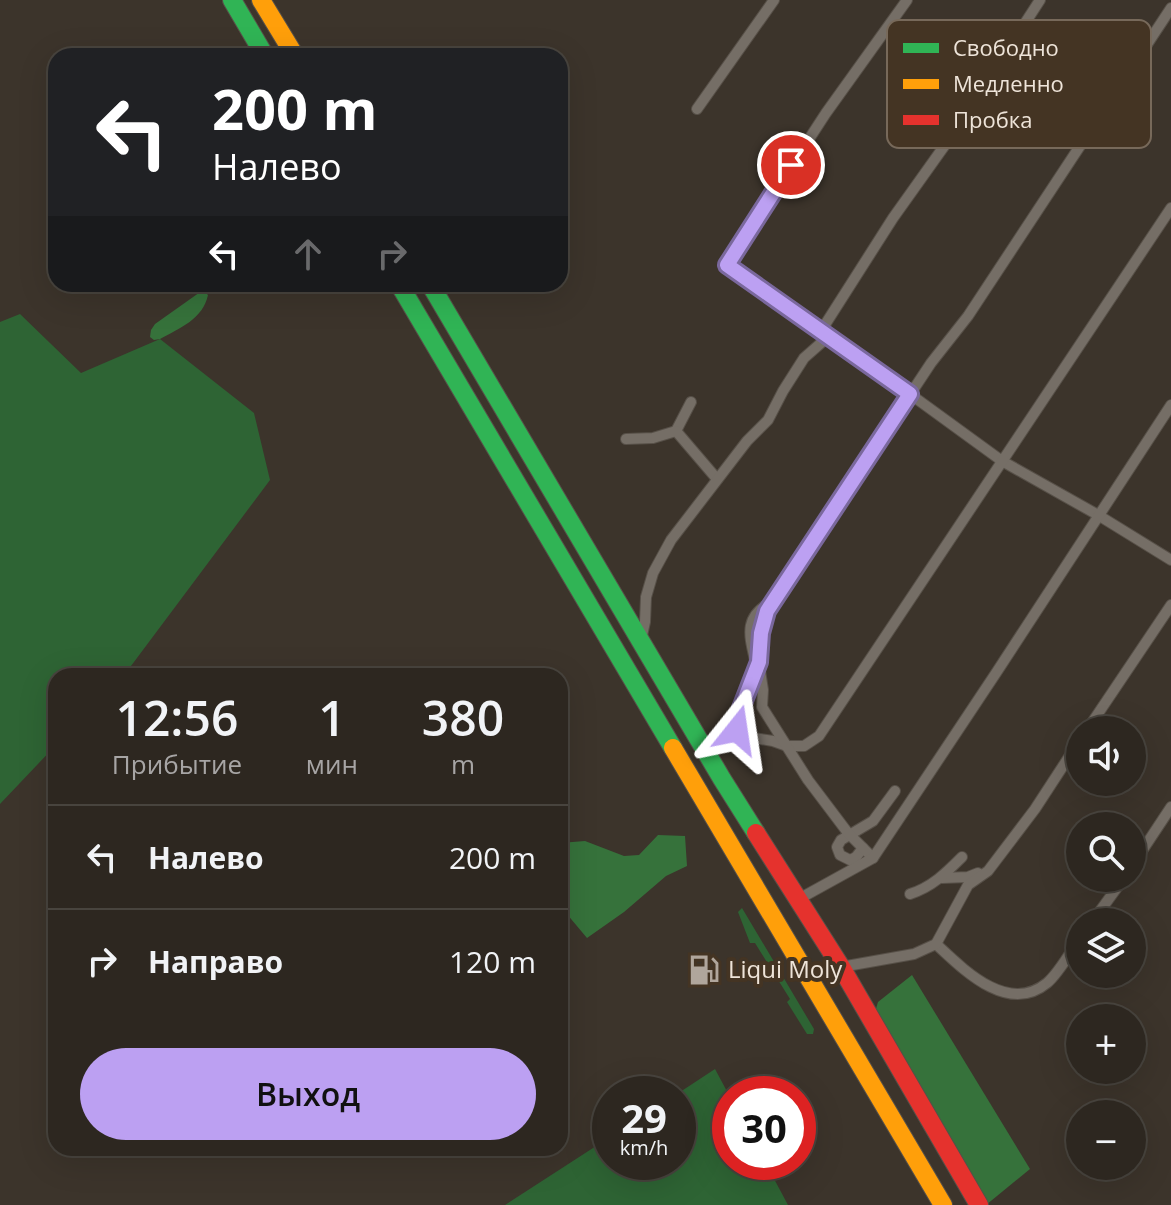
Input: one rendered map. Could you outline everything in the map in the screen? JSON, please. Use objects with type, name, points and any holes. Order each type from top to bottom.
[{"type":"highway","points":[[232,0],[260,48]]},
{"type":"highway","points":[[261,0],[290,48]]},
{"type":"highway","points":[[404,292],[943,1205]]},
{"type":"highway","points":[[435,292],[722,779],[841,967],[979,1205]]},
{"type":"street","points":[[697,109],[774,0]]},
{"type":"street","points":[[893,20],[907,0]]},
{"type":"street","points":[[1027,20],[1040,0]]},
{"type":"street","points":[[1151,38],[1171,8]]},
{"type":"street","points":[[887,28],[826,113],[727,265],[1002,461],[1171,560]]},
{"type":"street","points":[[641,641],[646,597],[653,573],[671,540],[747,441],[768,420],[804,358],[825,333],[893,218],[943,148]]},
{"type":"street","points":[[1079,148],[968,316],[910,394],[767,611],[759,662],[736,721],[737,730],[744,739],[804,746],[819,736],[1171,208]]},
{"type":"street","points":[[626,439],[653,438],[676,431],[691,402]]},
{"type":"street","points":[[797,900],[873,858],[1171,405]]},
{"type":"street","points":[[676,431],[717,479]]},
{"type":"street","points":[[1096,716],[1171,605]]},
{"type":"street","points":[[759,662],[762,707],[808,780],[850,835],[873,858]]},
{"type":"street","points":[[841,967],[914,954],[936,944],[968,885],[988,871],[1066,761]]},
{"type":"street","points":[[863,848],[850,860],[840,855],[837,847],[841,840],[873,821],[895,791]]},
{"type":"street","points":[[1146,845],[1171,807]]},
{"type":"street","points":[[910,894],[924,890],[942,878],[962,857]]},
{"type":"street","points":[[942,878],[968,877],[988,871]]},
{"type":"street","points":[[936,944],[964,970],[995,989],[1015,996],[1048,982],[1066,957]]},
{"type":"green space","points":[[200,292],[208,295],[196,317],[183,327],[154,340],[150,337],[155,324]]},
{"type":"green space","points":[[20,314],[81,373],[160,339],[254,413],[270,480],[129,668],[48,668],[48,753],[0,804],[0,322]]},
{"type":"green space","points":[[658,835],[685,836],[687,866],[666,876],[587,938],[568,915],[568,842],[585,841],[624,856],[639,855]]},
{"type":"green space","points":[[742,908],[814,1029],[813,1034],[807,1034],[787,1002],[790,999],[755,943],[750,943],[738,912]]},
{"type":"green space","points":[[912,975],[1030,1169],[986,1205],[875,1012],[878,1002]]},
{"type":"green space","points":[[715,1069],[719,1076],[712,1076],[712,1180],[775,1180],[788,1205],[505,1205],[592,1149],[592,1180],[696,1180],[696,1082]]},
{"type":"traffic: fast","points":[[232,0],[260,48]]},
{"type":"traffic: fast","points":[[404,292],[673,748]]},
{"type":"traffic: fast","points":[[435,292],[756,833]]},
{"type":"traffic: slow","points":[[261,0],[290,48]]},
{"type":"traffic: slow","points":[[673,748],[943,1205]]},
{"type":"traffic: jam","points":[[756,833],[841,967],[979,1205]]},
{"type":"place","name":"Liqui Moly","points":[[704,970]]},
{"type":"route","points":[[737,730],[736,721],[759,662],[761,633],[767,611],[910,394],[727,265],[791,165]]}]
